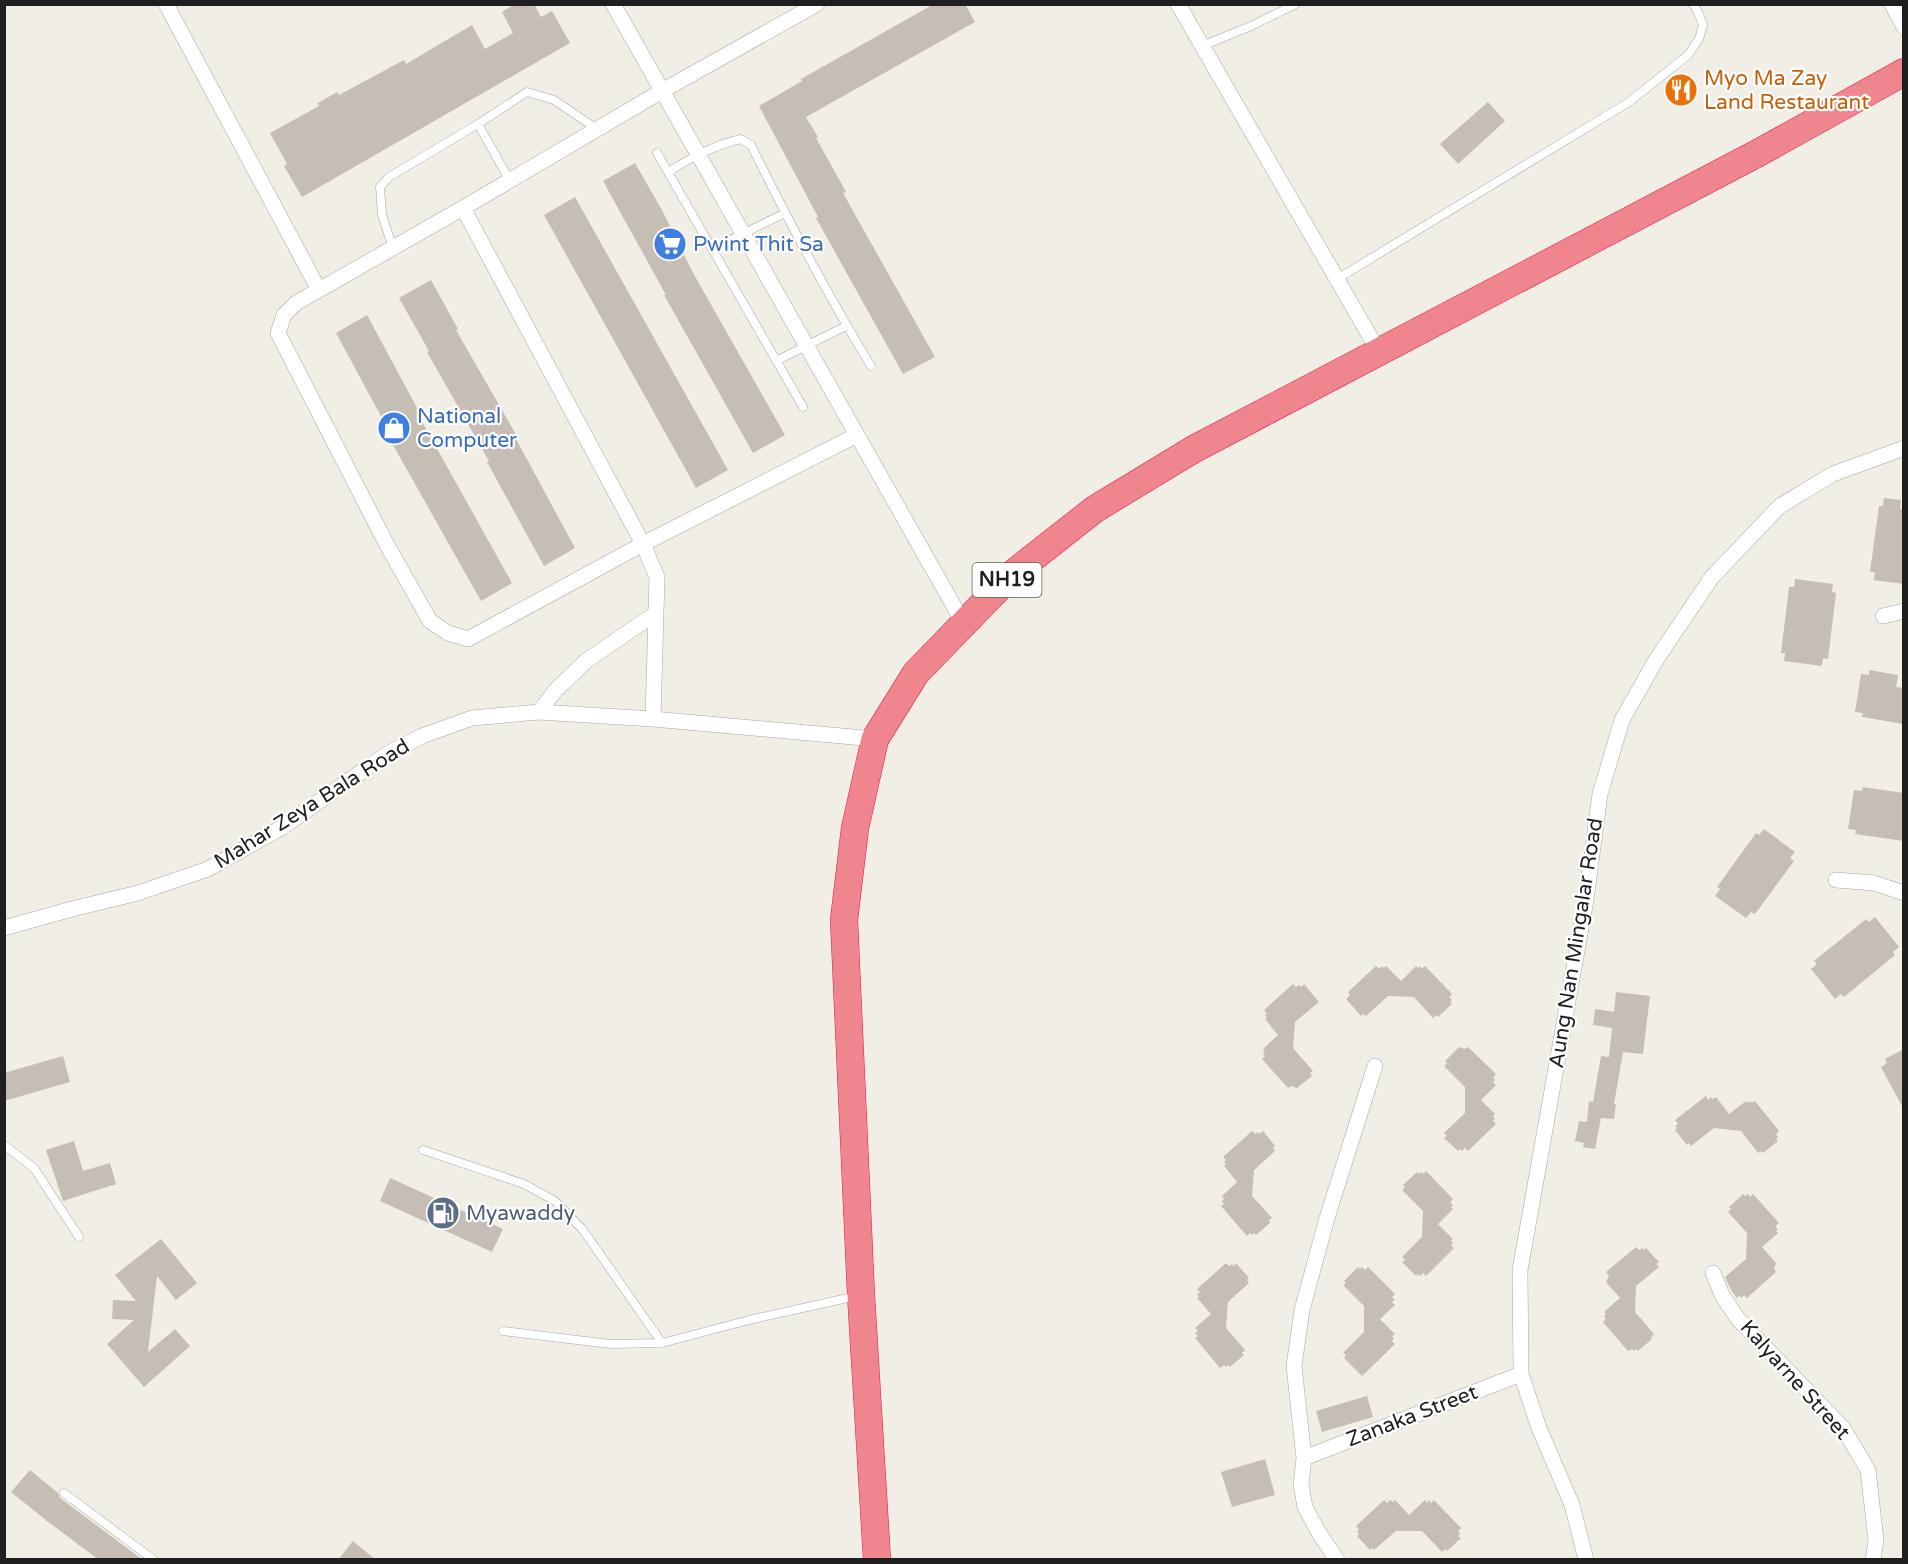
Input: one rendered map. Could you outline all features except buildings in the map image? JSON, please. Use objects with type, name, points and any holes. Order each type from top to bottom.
[{"type":"highway","name":"NH19","points":[[877,1560],[861,1295],[844,920],[855,828],[875,739],[916,673],[1011,575],[1095,509],[1194,449],[1760,152],[1904,72]]},
{"type":"street","points":[[166,4],[320,290]]},
{"type":"street","points":[[613,4],[964,624]]},
{"type":"street","points":[[817,4],[296,303],[284,315],[278,333],[387,545],[430,621],[448,633],[468,639],[643,544],[857,435]]},
{"type":"street","points":[[1178,4],[1379,352]]},
{"type":"street","points":[[1892,4],[1904,27]]},
{"type":"street","points":[[463,208],[643,544],[657,577],[653,719]]},
{"type":"street","name":"Aung Nan Mingalar Road","points":[[1586,1560],[1572,1505],[1539,1428],[1521,1374],[1520,1270],[1586,900],[1600,794],[1623,720],[1656,660],[1712,577],[1780,506],[1833,474],[1904,448]]},
{"type":"street","points":[[1883,616],[1904,611]]},
{"type":"street","points":[[538,712],[555,691],[586,661],[656,613]]},
{"type":"street","name":"Mahar Zeya Bala Road","points":[[4,928],[138,893],[208,869],[280,828],[387,754],[422,736],[472,718],[538,712],[653,719],[875,739]]},
{"type":"street","points":[[1836,880],[1874,883],[1904,893]]},
{"type":"street","points":[[1337,1560],[1318,1533],[1305,1507],[1301,1485],[1304,1458],[1294,1366],[1302,1310],[1327,1218],[1375,1066]]},
{"type":"street","name":"Kalyarne Street","points":[[1713,1273],[1722,1295],[1738,1319],[1843,1428],[1868,1470],[1876,1540],[1873,1560]]},
{"type":"street","name":"Zanaka Street","points":[[1304,1458],[1521,1374]]},
{"type":"lane","points":[[1202,46],[1296,4]]},
{"type":"lane","points":[[1337,279],[1629,102],[1688,55],[1699,39],[1703,25],[1693,4]]},
{"type":"lane","points":[[393,248],[382,215],[380,187],[388,177],[527,92],[554,100],[597,129]]},
{"type":"lane","points":[[477,124],[510,181]]},
{"type":"lane","points":[[668,172],[698,154],[727,142],[741,139],[751,145],[846,326],[871,366]]},
{"type":"lane","points":[[657,153],[802,407]]},
{"type":"lane","points":[[712,249],[785,213]]},
{"type":"lane","points":[[776,361],[846,326]]},
{"type":"lane","points":[[4,1145],[34,1168],[79,1238]]},
{"type":"lane","points":[[423,1150],[524,1184],[555,1201],[583,1230],[662,1343]]},
{"type":"lane","points":[[503,1331],[610,1344],[662,1343],[753,1319],[861,1295]]},
{"type":"lane","points":[[64,1493],[154,1560]]},
{"type":"place","name":"Myo Ma Zay Land Restaurant","points":[[1681,90]]},
{"type":"place","name":"Pwint Thit Sa","points":[[670,244]]},
{"type":"place","name":"National Computer","points":[[394,428]]},
{"type":"place","name":"Myawaddy","points":[[443,1213]]}]
